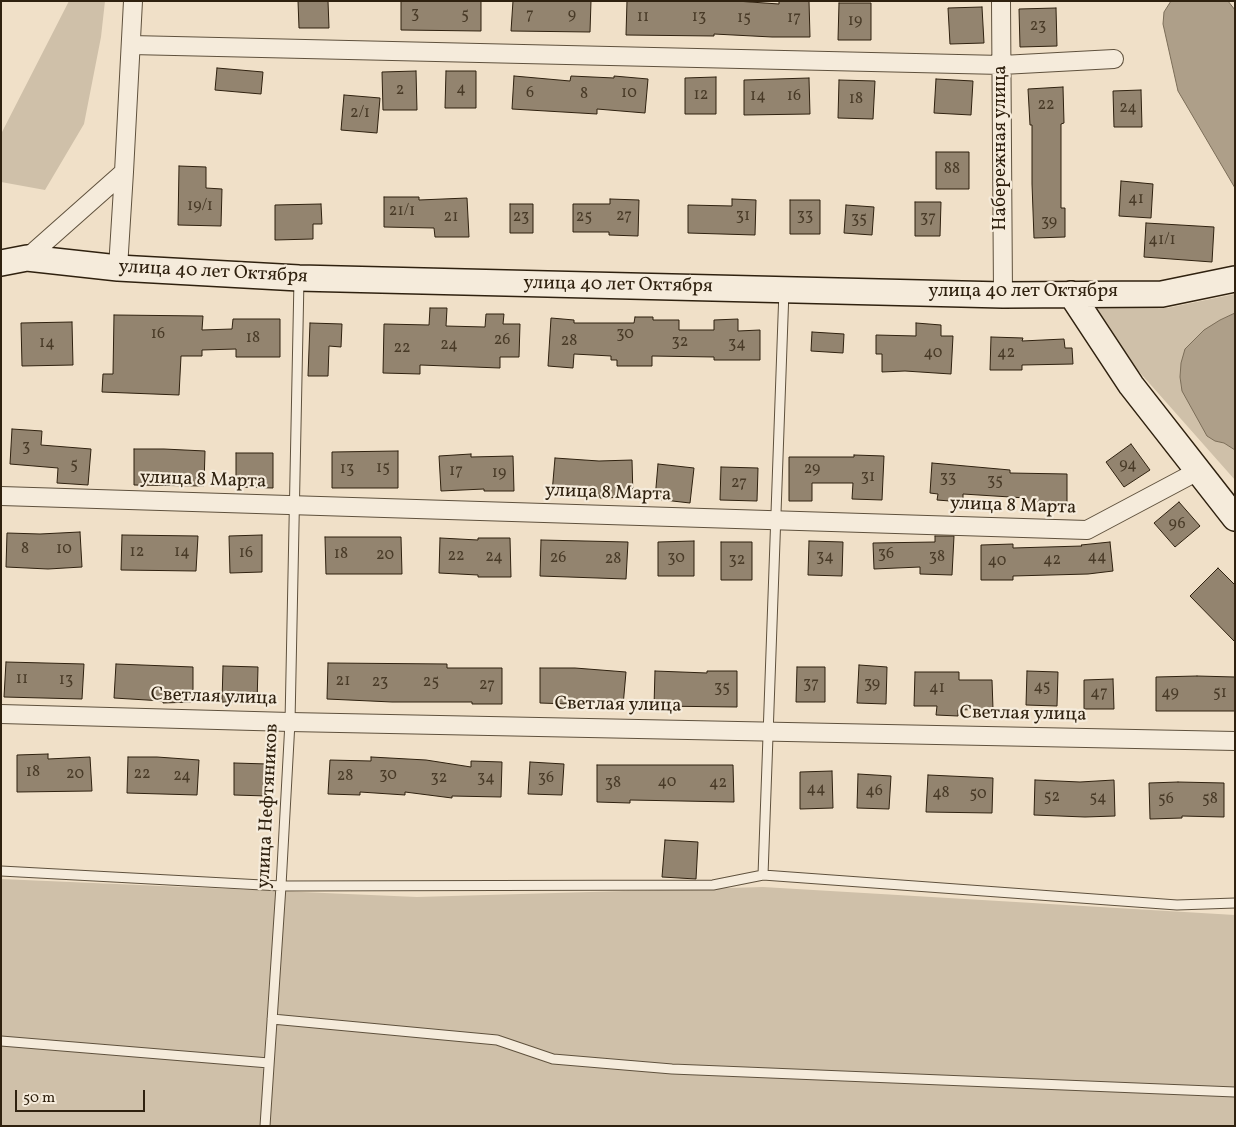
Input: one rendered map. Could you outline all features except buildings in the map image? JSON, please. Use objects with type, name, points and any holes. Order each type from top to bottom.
[{"type":"main road","name":"улица 40 лет Октября","points":[[1,263],[27,258],[118,268],[298,278],[1003,295],[1162,294],[1235,279]]},
{"type":"main road","points":[[1071,294],[1131,384],[1235,518]]},
{"type":"street","points":[[118,268],[133,1]]},
{"type":"street","name":"Набережная улица","points":[[1001,1],[1003,295]]},
{"type":"street","points":[[131,44],[1002,65],[1114,59]]},
{"type":"street","points":[[27,258],[124,172]]},
{"type":"street","name":"улица 8 Марта","points":[[1,496],[1088,530],[1198,471]]},
{"type":"street","name":"Светлая улица","points":[[1,714],[290,722],[769,730],[1235,741]]},
{"type":"lane","name":"улица Нефтяников","points":[[265,1126],[290,722],[298,278]]},
{"type":"lane","points":[[764,875],[784,290]]},
{"type":"lane","points":[[1,871],[281,886],[713,885],[764,875],[1177,904],[1235,903]]},
{"type":"lane","points":[[272,1019],[497,1040],[553,1059],[672,1069],[1235,1092]]},
{"type":"lane","points":[[1,1041],[269,1063]]},
{"type":"shaded area","points":[[69,1],[105,1],[101,37],[84,124],[45,190],[1,182],[1,134]]},
{"type":"shaded area","points":[[1171,1],[1228,1],[1235,10],[1235,188],[1178,91],[1163,24],[1164,12]]},
{"type":"shaded area","points":[[1235,294],[1235,313],[1220,320],[1181,363],[1180,377],[1183,391],[1189,403],[1215,441],[1224,443],[1235,450],[1235,480],[1119,349],[1091,308],[1167,308]]},
{"type":"shaded area","points":[[1235,313],[1235,450],[1207,436],[1182,391],[1180,377],[1185,349],[1204,330]]},
{"type":"shaded area","points":[[1,879],[417,897],[763,887],[1235,915],[1235,1126],[1,1126]]}]
